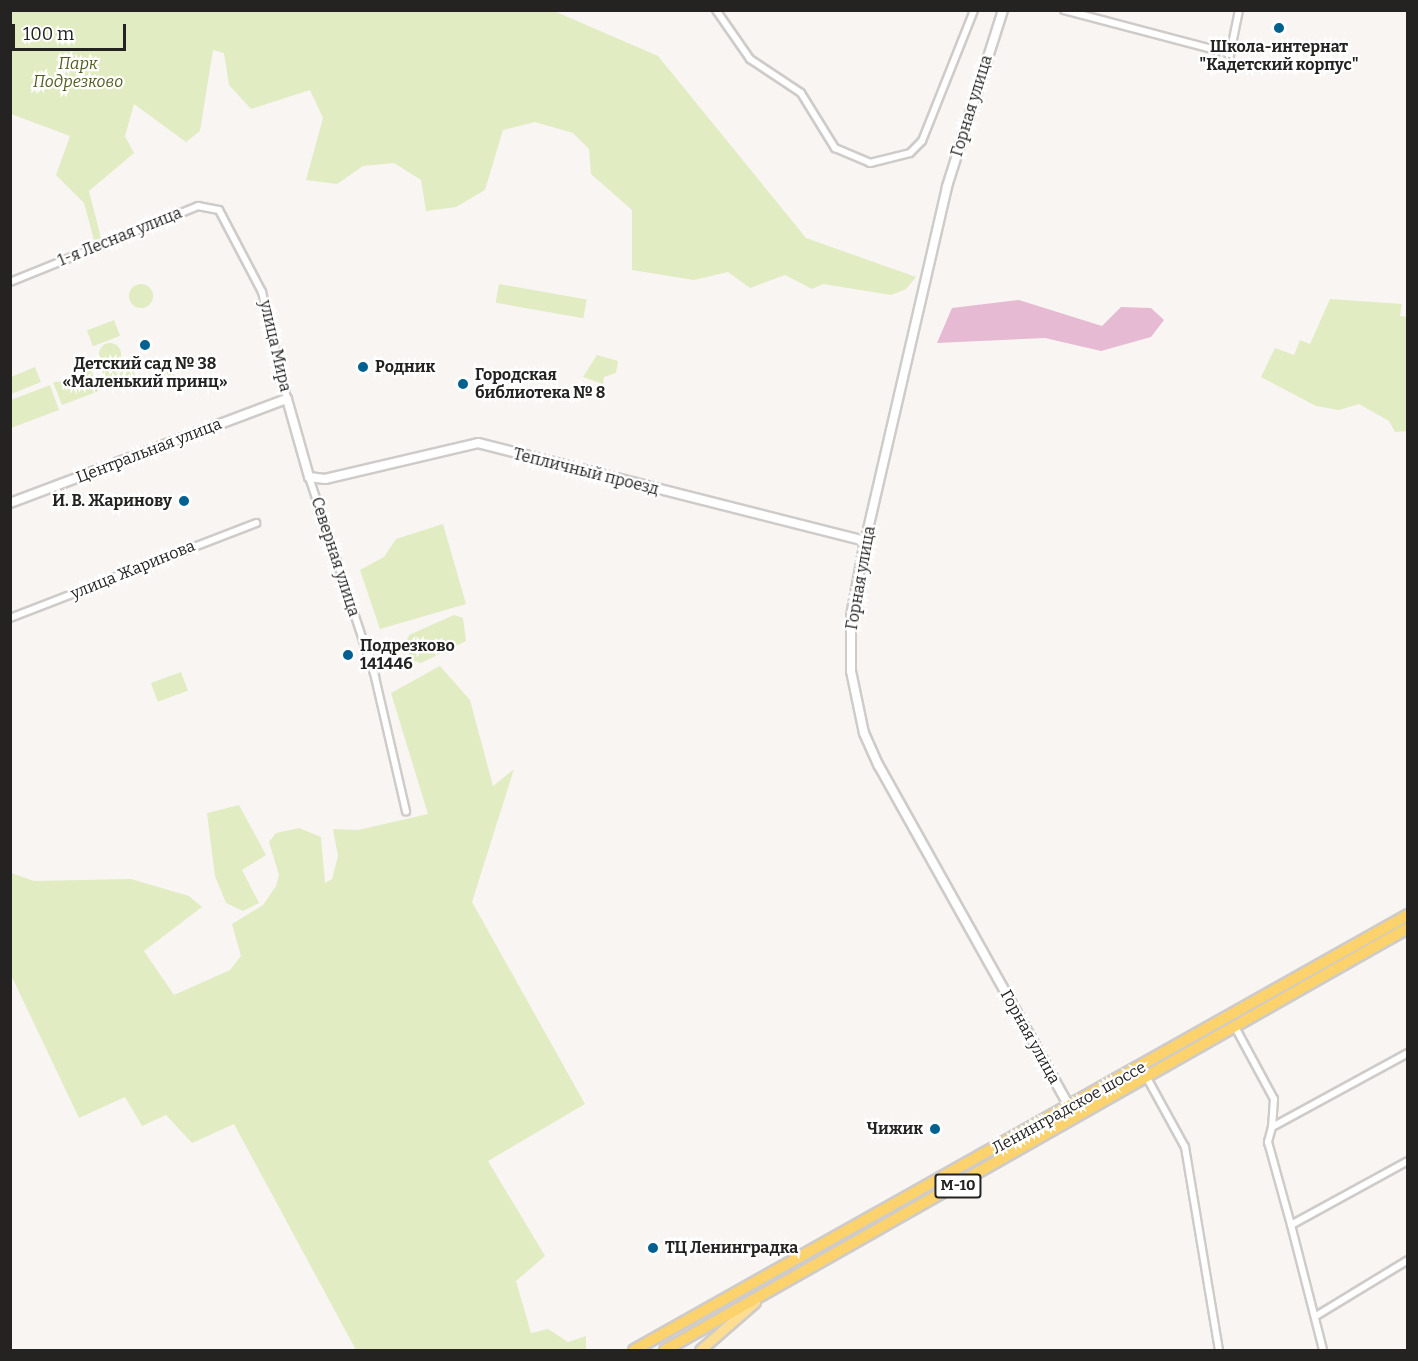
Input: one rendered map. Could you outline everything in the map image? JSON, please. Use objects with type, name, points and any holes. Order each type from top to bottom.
[{"type":"highway","name":"Ленинградское шоссе","points":[[634,1350],[1071,1108],[1407,915]]},
{"type":"highway","name":"Ленинградское шоссе","points":[[665,1350],[1147,1078],[1407,928]]},
{"type":"main road","points":[[700,1350],[765,1294]]},
{"type":"street","points":[[716,10],[750,59],[801,93],[835,148],[870,163],[910,153],[922,141],[974,10]]},
{"type":"street","name":"Горная улица","points":[[1003,10],[947,187],[865,541],[850,647],[864,733],[1071,1108]]},
{"type":"street","points":[[1064,10],[1230,54],[1239,10]]},
{"type":"street","name":"1-я Лесная улица","points":[[10,282],[198,206],[219,210],[227,220]]},
{"type":"street","name":"улица Мира","points":[[227,220],[262,292],[287,399],[309,477]]},
{"type":"street","name":"Центральная улица","points":[[10,503],[287,399]]},
{"type":"street","name":"Тепличный проезд","points":[[309,477],[325,479],[477,443],[865,541]]},
{"type":"street","name":"Северная улица","points":[[309,477],[375,677],[406,811]]},
{"type":"street","name":"улица Жаринова","points":[[10,618],[256,523]]},
{"type":"street","points":[[1235,1027],[1274,1099],[1272,1127],[1268,1142],[1316,1316],[1323,1350]]},
{"type":"street","points":[[1272,1127],[1407,1053]]},
{"type":"street","points":[[1147,1078],[1185,1147],[1219,1350]]},
{"type":"street","points":[[1292,1226],[1407,1161]]},
{"type":"street","points":[[1316,1316],[1407,1260]]},
{"type":"green space","name":"Парк Подрезково","points":[[10,11],[554,11],[658,56],[806,238],[916,277],[906,289],[891,295],[823,284],[812,289],[785,275],[750,288],[728,272],[694,280],[632,270],[632,210],[591,174],[589,149],[573,133],[535,122],[503,130],[485,190],[456,207],[426,211],[421,180],[394,163],[363,166],[337,184],[306,180],[323,118],[310,90],[251,109],[229,85],[224,53],[213,50],[200,131],[186,142],[134,104],[125,136],[134,153],[89,191],[101,238],[94,240],[84,203],[56,175],[70,136],[11,114]]},
{"type":"green space","points":[[141,284],[150,287],[153,296],[150,305],[141,308],[132,305],[129,296],[132,287]]},
{"type":"green space","points":[[499,284],[587,299],[583,318],[496,303]]},
{"type":"green space","points":[[1330,299],[1402,304],[1400,316],[1408,317],[1407,431],[1395,432],[1389,421],[1359,404],[1339,410],[1316,406],[1261,377],[1275,348],[1294,355],[1300,340],[1310,344]]},
{"type":"green space","points":[[114,320],[120,336],[93,346],[87,330]]},
{"type":"green space","points":[[110,343],[118,346],[121,354],[118,362],[110,365],[102,362],[99,354],[102,346]]},
{"type":"green space","points":[[201,355],[204,363],[179,373],[176,365]]},
{"type":"green space","points":[[597,355],[618,361],[616,373],[604,377],[603,384],[583,377]]},
{"type":"green space","points":[[130,360],[135,375],[108,386],[102,371],[113,366],[117,375],[116,366]]},
{"type":"green space","points":[[35,367],[41,382],[11,394],[11,377]]},
{"type":"green space","points":[[172,367],[175,375],[150,385],[147,377]]},
{"type":"green space","points":[[90,368],[99,391],[62,405],[53,382],[70,381]]},
{"type":"green space","points":[[50,385],[59,410],[11,428],[11,400]]},
{"type":"green space","points":[[443,524],[466,604],[380,629],[360,570],[384,557],[396,539]]},
{"type":"green space","points":[[454,615],[463,618],[466,641],[421,663],[412,660],[405,645],[409,635]]},
{"type":"green space","points":[[440,666],[470,700],[493,786],[514,769],[472,902],[585,1104],[488,1161],[545,1256],[516,1281],[531,1333],[548,1329],[568,1342],[586,1336],[586,1350],[356,1350],[234,1124],[192,1143],[166,1115],[142,1126],[125,1097],[79,1118],[11,975],[11,873],[34,881],[131,879],[189,896],[202,907],[144,951],[174,995],[230,970],[241,956],[232,924],[263,905],[276,886],[279,875],[269,842],[276,833],[299,828],[321,837],[325,883],[332,879],[338,856],[333,829],[358,830],[428,814],[391,693]]},
{"type":"green space","points":[[181,672],[188,691],[158,702],[151,683]]},
{"type":"green space","points":[[239,805],[266,855],[242,870],[259,903],[243,911],[226,903],[215,876],[207,813]]},
{"type":"shaded area","points":[[1019,300],[1102,326],[1121,307],[1151,308],[1164,320],[1151,337],[1101,351],[1045,338],[937,343],[952,308]]},
{"type":"place","name":"Школа-интернат \"Кадетский корпус\"","points":[[1279,28]]},
{"type":"place","name":"Детский сад № 38 «Маленький принц»","points":[[145,345]]},
{"type":"place","name":"Родник","points":[[363,367]]},
{"type":"place","name":"Городская библиотека № 8","points":[[463,384]]},
{"type":"place","name":"И. В. Жаринову","points":[[184,501]]},
{"type":"place","name":"Подрезково 141446","points":[[348,655]]},
{"type":"place","name":"Чижик","points":[[935,1129]]},
{"type":"place","name":"ТЦ Ленинградка","points":[[653,1248]]}]
